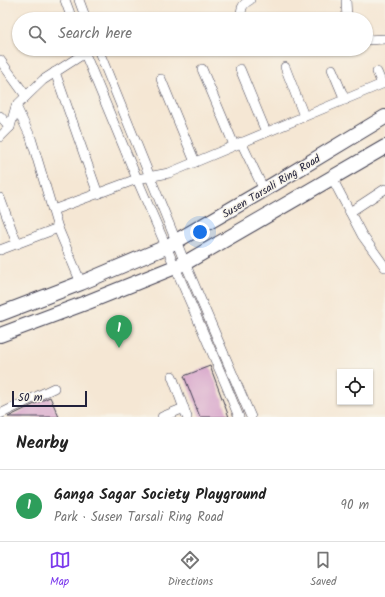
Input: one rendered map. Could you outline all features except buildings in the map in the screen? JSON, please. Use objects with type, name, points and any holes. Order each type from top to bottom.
[{"type":"main road","name":"Susen Tarsali Ring Road","points":[[0,314],[81,283],[172,244],[385,118]]},
{"type":"main road","name":"Susen Tarsali Ring Road","points":[[0,335],[180,265],[385,147]]},
{"type":"street","points":[[65,0],[69,12]]},
{"type":"street","points":[[79,0],[83,12]]},
{"type":"street","points":[[241,12],[243,4],[250,0]]},
{"type":"street","points":[[346,0],[347,12]]},
{"type":"street","points":[[373,40],[385,39]]},
{"type":"street","points":[[0,137],[10,127],[16,106],[43,80],[77,56]]},
{"type":"street","points":[[86,56],[137,179],[172,244]]},
{"type":"street","points":[[101,56],[150,176],[172,244],[239,417]]},
{"type":"street","points":[[0,60],[26,96]]},
{"type":"street","points":[[285,67],[304,116]]},
{"type":"street","points":[[202,69],[237,144],[264,190]]},
{"type":"street","points":[[240,69],[266,132]]},
{"type":"street","points":[[332,69],[345,100]]},
{"type":"street","points":[[55,72],[98,194]]},
{"type":"street","points":[[53,210],[137,179],[169,173],[345,100],[382,84],[377,72]]},
{"type":"street","points":[[161,78],[195,162]]},
{"type":"street","points":[[16,106],[31,138],[58,228],[81,283]]},
{"type":"street","points":[[0,116],[10,127]]},
{"type":"street","points":[[332,178],[362,236],[385,267]]},
{"type":"street","points":[[350,212],[385,190]]},
{"type":"street","points":[[0,198],[17,244]]},
{"type":"street","points":[[0,250],[58,228]]},
{"type":"street","points":[[180,265],[251,417]]},
{"type":"street","points":[[162,417],[186,413],[172,376]]},
{"type":"street","points":[[0,414],[54,388]]},
{"type":"place","name":"Ganga Sagar Society Playground","points":[[119,348]]}]
